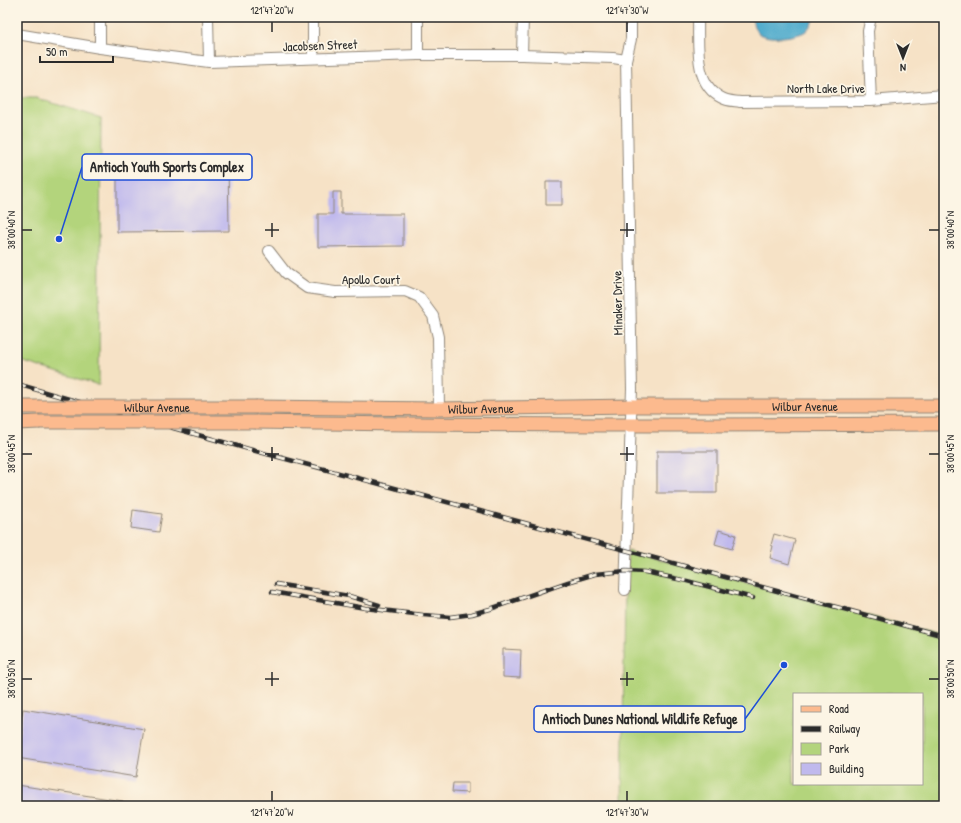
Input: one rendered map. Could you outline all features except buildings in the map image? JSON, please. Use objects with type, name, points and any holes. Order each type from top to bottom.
[{"type":"main road","name":"Wilbur Avenue","points":[[17,407],[439,409],[632,406],[944,406]]},
{"type":"main road","points":[[439,409],[439,424]]},
{"type":"main road","points":[[908,424],[913,415],[944,410]]},
{"type":"main road","name":"Wilbur Avenue","points":[[17,422],[256,422],[631,426],[944,424]]},
{"type":"street","points":[[100,17],[100,48]]},
{"type":"street","points":[[208,17],[209,62]]},
{"type":"street","points":[[312,17],[313,58]]},
{"type":"street","points":[[418,17],[418,55]]},
{"type":"street","points":[[522,55],[523,17]]},
{"type":"street","name":"Minaker Drive","points":[[625,590],[632,406],[626,60],[631,39],[631,17]]},
{"type":"street","name":"North Lake Drive","points":[[698,17],[699,64],[704,80],[711,92],[723,99],[740,102],[871,101],[944,95]]},
{"type":"street","points":[[871,17],[868,31],[871,101]]},
{"type":"street","name":"Jacobsen Street","points":[[17,34],[100,48],[209,62],[418,55],[522,55],[612,58],[626,60]]},
{"type":"street","name":"Apollo Court","points":[[269,251],[286,272],[307,288],[335,292],[405,291],[419,297],[433,316],[438,337],[439,409]]},
{"type":"green space","points":[[17,98],[36,98],[101,118],[99,385],[17,360]]},
{"type":"green space","points":[[628,551],[944,636],[944,806],[622,806],[625,590]]},
{"type":"water","points":[[751,17],[815,17],[806,31],[802,33],[773,37],[761,35],[757,32]]},
{"type":"railway","points":[[17,384],[252,450],[944,636]]},
{"type":"railway","points":[[272,592],[365,608],[450,617],[472,614],[490,609],[595,574],[626,571],[645,572],[753,598]]},
{"type":"railway","points":[[276,584],[349,596],[379,605]]},
{"type":"place","name":"Antioch Youth Sports Complex","points":[[59,239]]},
{"type":"place","name":"Antioch Dunes National Wildlife Refuge","points":[[784,665]]}]
